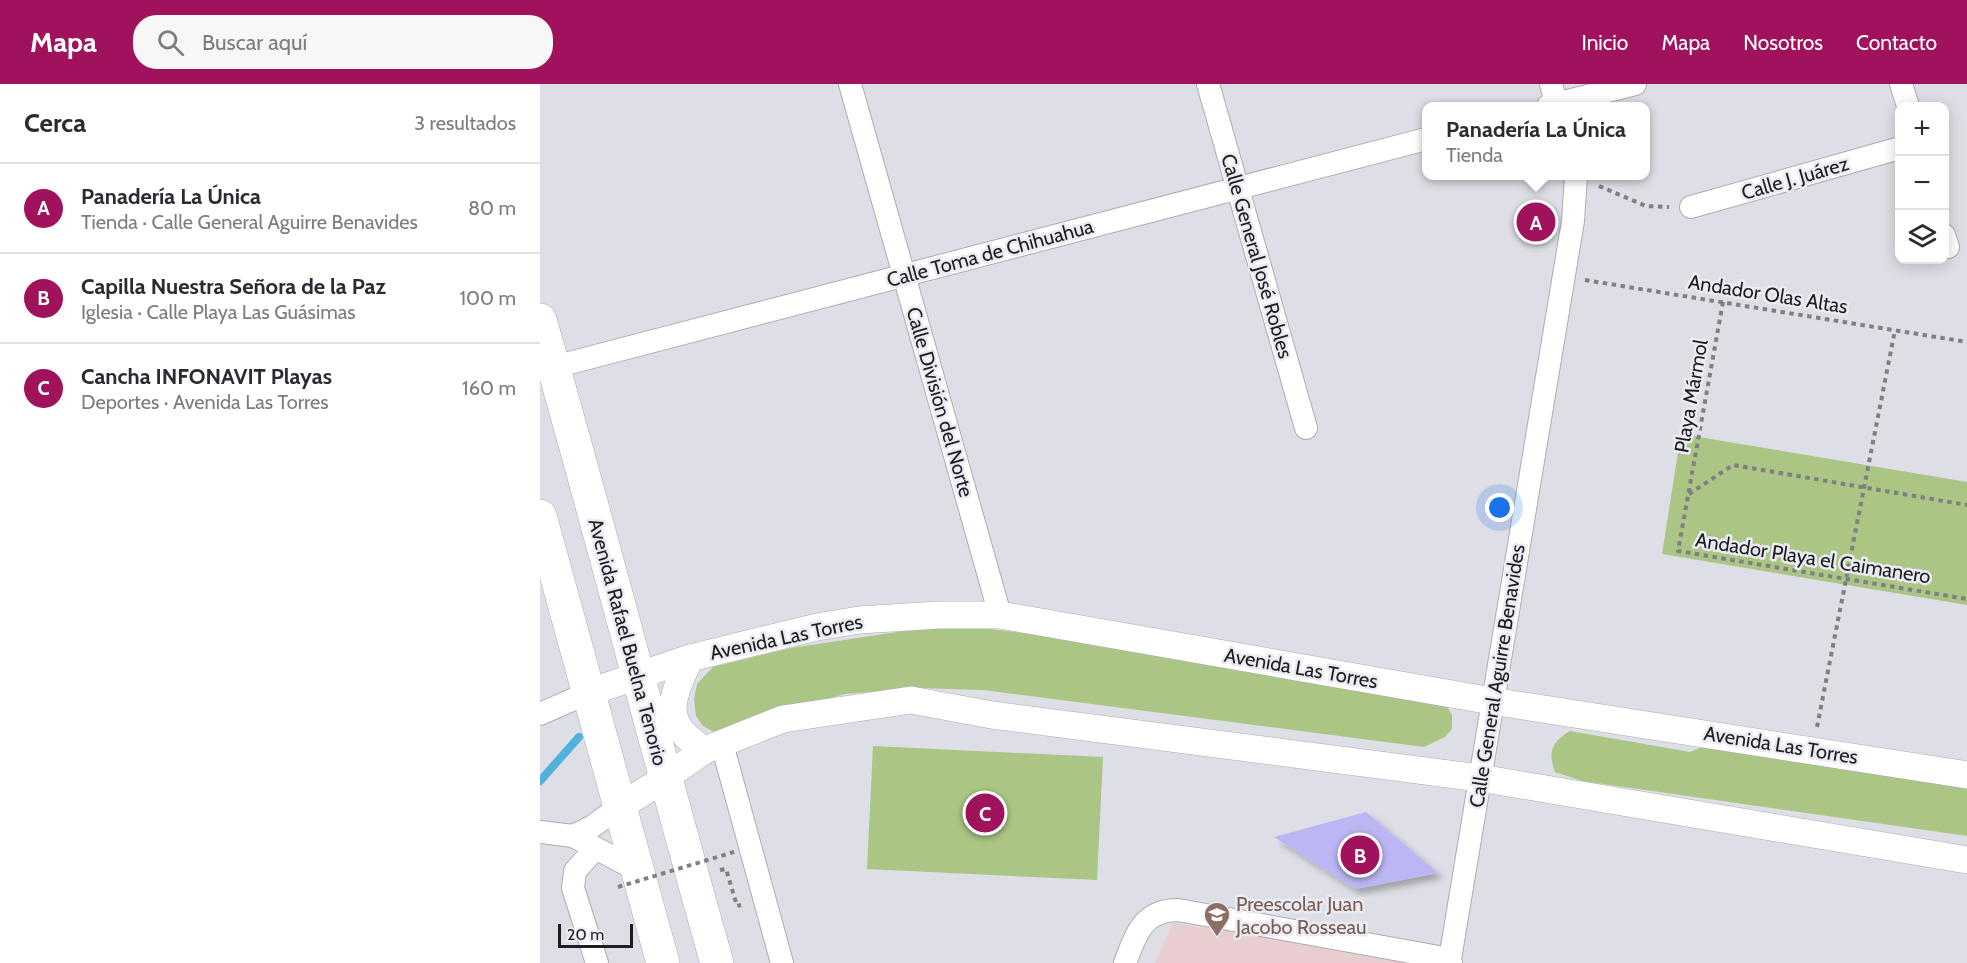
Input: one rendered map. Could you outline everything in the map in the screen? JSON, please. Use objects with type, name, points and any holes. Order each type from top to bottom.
[{"type":"main road","name":"Avenida Rafael Buelna Tenorio","points":[[540,320],[639,674],[664,779],[717,963]]},
{"type":"main road","points":[[540,516],[590,692],[619,807],[627,878],[663,963]]},
{"type":"street","name":"Calle División del Norte","points":[[850,84],[1000,615]]},
{"type":"street","name":"Calle General José Robles","points":[[1208,84],[1306,428]]},
{"type":"street","points":[[1553,100],[1635,84]]},
{"type":"street","points":[[1901,84],[1907,102]]},
{"type":"street","name":"Calle Toma de Chihuahua","points":[[554,367],[1422,140]]},
{"type":"street","name":"Calle J. Juárez","points":[[1691,207],[1895,149]]},
{"type":"street","name":"Calle General Aguirre Benavides","points":[[1451,961],[1492,701],[1573,221],[1576,180]]},
{"type":"street","name":"Avenida Las Torres","points":[[590,692],[690,658],[817,627],[859,620],[939,615],[1000,615],[1492,701],[1967,774]]},
{"type":"street","points":[[690,658],[674,692],[675,722],[679,731],[689,741],[714,747]]},
{"type":"street","points":[[540,714],[590,692]]},
{"type":"street","points":[[573,836],[593,826],[714,747],[783,719],[911,700],[992,716],[1480,778],[1967,860]]},
{"type":"street","points":[[714,747],[782,963]]},
{"type":"street","points":[[540,832],[573,836],[595,849],[627,878]]},
{"type":"street","points":[[595,849],[574,871],[573,888],[597,963]]},
{"type":"street","points":[[1125,963],[1138,931],[1152,916],[1166,910],[1178,910],[1451,961]]},
{"type":"path","points":[[1585,180],[1646,206],[1691,207]]},
{"type":"path","name":"Andador Olas Altas","points":[[1563,276],[1967,342]]},
{"type":"path","name":"Playa Mármol","points":[[1688,495],[1723,302]]},
{"type":"path","points":[[1813,750],[1895,330]]},
{"type":"path","points":[[1688,495],[1733,465],[1967,505]]},
{"type":"path","name":"Andador Playa el Caimanero","points":[[1688,495],[1678,551],[1967,598]]},
{"type":"path","points":[[627,878],[734,852],[737,862]]},
{"type":"path","points":[[693,878],[726,869],[737,906],[749,902]]},
{"type":"shaded area","name":"Preescolar Juan Jacobo Rosseau","points":[[1173,923],[1427,963],[1155,963]]},
{"type":"green space","points":[[1681,434],[1967,482],[1967,605],[1662,554]]},
{"type":"green space","points":[[950,624],[1392,680],[1445,703],[1452,715],[1452,729],[1445,737],[1424,747],[984,690],[915,688],[845,694],[754,719],[731,729],[714,732],[703,726],[696,716],[694,699],[697,684],[713,667],[791,648]]},
{"type":"green space","points":[[1570,731],[1690,752],[1704,746],[1967,786],[1967,836],[1582,781],[1555,772],[1553,765],[1552,754],[1555,744]]},
{"type":"green space","points":[[873,746],[1103,757],[1097,880],[867,869]]},
{"type":"building","points":[[1366,812],[1438,873],[1355,889],[1274,837]]},
{"type":"waterway","points":[[540,781],[579,737]]},
{"type":"place","name":"Panadería La Única","points":[[1536,222]]},
{"type":"place","name":"Cancha INFONAVIT Playas","points":[[985,813]]},
{"type":"place","name":"Capilla Nuestra Señora de la Paz","points":[[1360,855]]},
{"type":"place","name":"Preescolar Juan Jacobo Rosseau","points":[[1217,938]]}]
